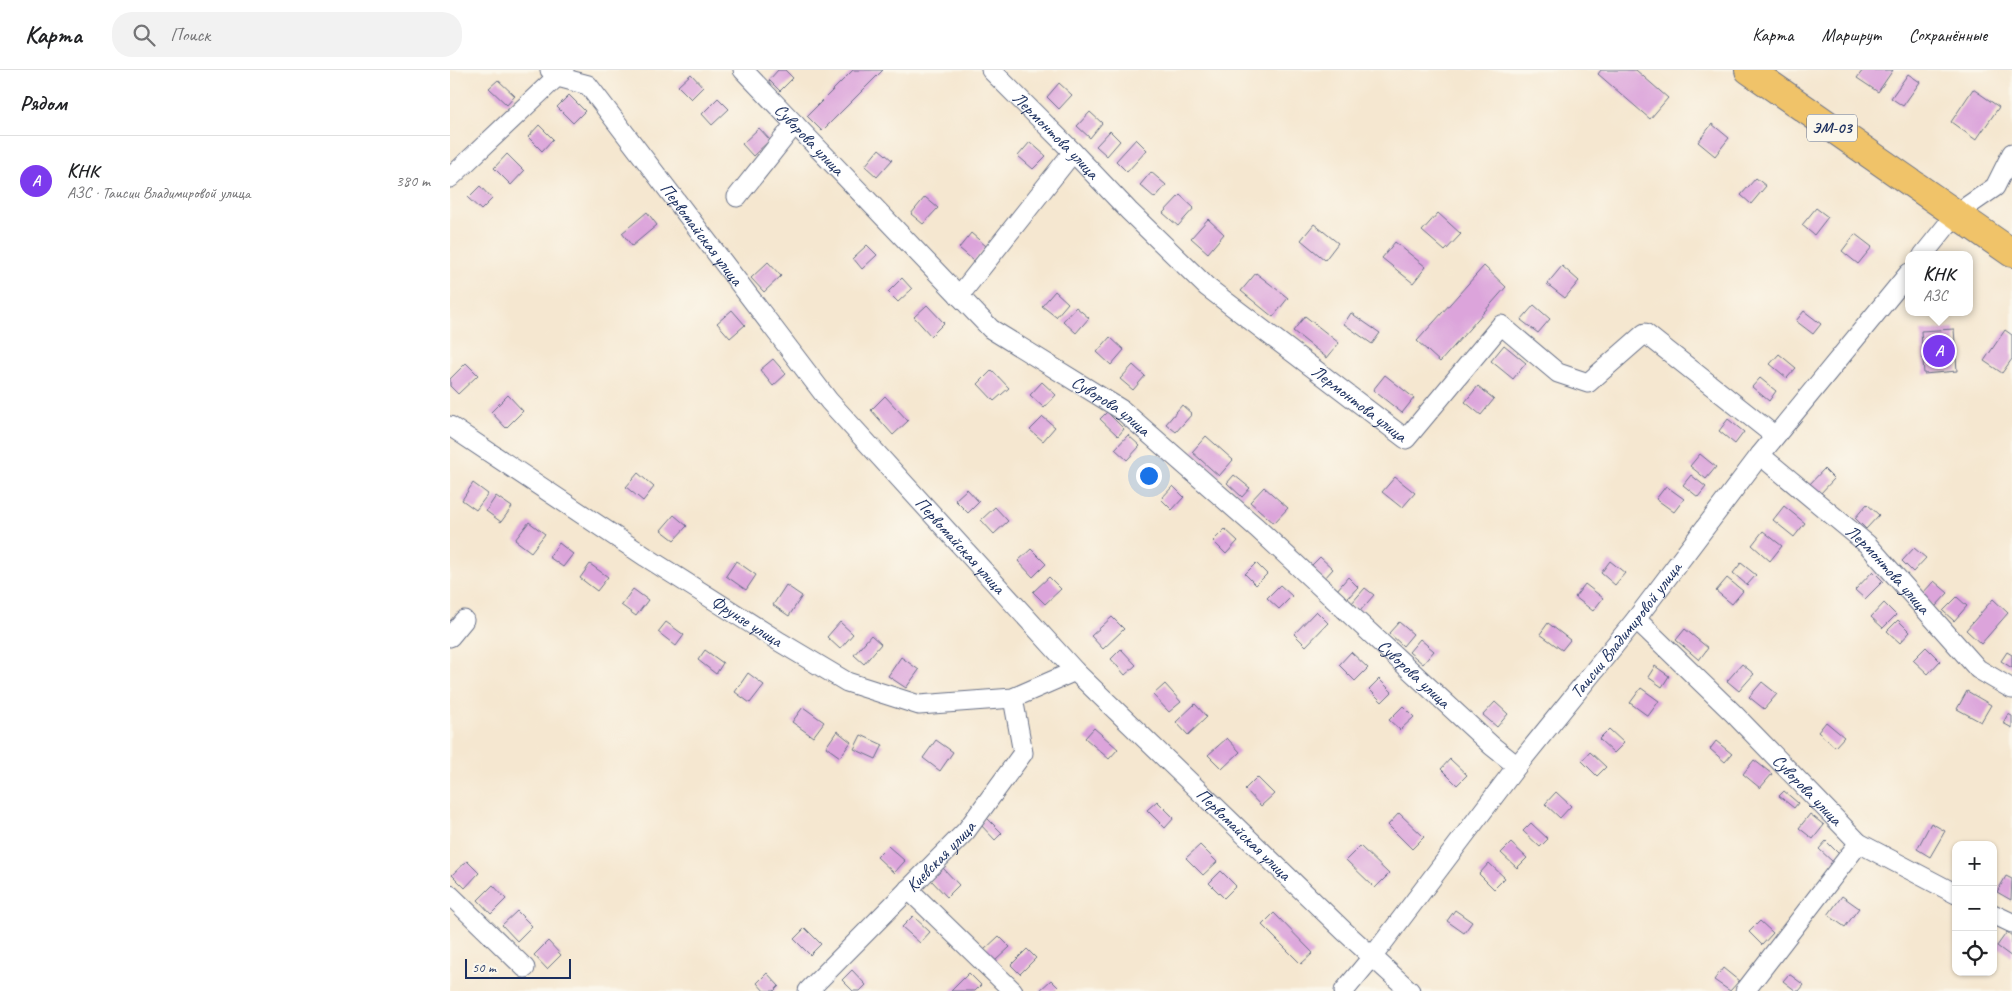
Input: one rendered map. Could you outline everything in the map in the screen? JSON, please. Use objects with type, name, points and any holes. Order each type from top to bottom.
[{"type":"highway","name":"ЭМ-03","points":[[1749,70],[2012,253]]},
{"type":"street","name":"Суворова улица","points":[[742,70],[991,329],[1122,410],[1257,528],[1517,766]]},
{"type":"street","name":"Лермонтова улица","points":[[990,70],[1207,287],[1406,439],[1501,325],[1558,373],[1588,383],[1645,333],[1775,436]]},
{"type":"street","points":[[450,178],[558,72]]},
{"type":"street","name":"Первомайская улица","points":[[558,72],[588,85],[829,402],[1075,671],[1344,931],[1410,991]]},
{"type":"street","points":[[738,197],[795,124]]},
{"type":"street","points":[[959,296],[1073,152]]},
{"type":"street","points":[[1926,251],[1956,214],[1995,187],[2012,153]]},
{"type":"street","name":"Таисии Владимировой улица","points":[[1344,991],[1373,956],[1517,766],[1636,619],[1760,455],[1905,278]]},
{"type":"street","name":"Фрунзе улица","points":[[450,426],[646,557],[847,682],[919,705],[1013,698],[1075,671]]},
{"type":"street","name":"Лермонтова улица","points":[[1760,455],[1867,544],[1978,669],[2012,689]]},
{"type":"street","name":"Суворова улица","points":[[1636,619],[1733,713],[1859,843],[1952,892]]},
{"type":"street","points":[[450,637],[464,620]]},
{"type":"street","name":"Киевская улица","points":[[808,991],[966,830],[1023,753],[1013,698]]},
{"type":"street","points":[[1745,991],[1859,843]]},
{"type":"street","points":[[908,889],[1012,991]]},
{"type":"street","points":[[450,895],[525,968]]},
{"type":"street","points":[[1997,916],[2012,923]]},
{"type":"building","points":[[778,70],[785,70],[793,78],[780,91],[769,80]]},
{"type":"building","points":[[853,70],[883,70],[822,131],[807,116]]},
{"type":"building","points":[[1601,70],[1636,70],[1668,98],[1650,119],[1598,74]]},
{"type":"building","points":[[1863,70],[1893,70],[1878,92],[1857,78]]},
{"type":"building","points":[[691,74],[703,87],[691,99],[678,86]]},
{"type":"building","points":[[1908,74],[1920,82],[1903,106],[1891,98]]},
{"type":"building","points":[[498,80],[515,96],[507,105],[489,88]]},
{"type":"building","points":[[1059,83],[1072,95],[1059,109],[1047,97]]},
{"type":"building","points":[[1973,89],[1999,107],[1976,140],[1951,122]]},
{"type":"building","points":[[569,95],[585,111],[573,123],[557,107]]},
{"type":"building","points":[[718,98],[729,109],[712,125],[702,114]]},
{"type":"building","points":[[1090,112],[1102,123],[1090,138],[1077,126]]},
{"type":"building","points":[[1712,124],[1729,138],[1715,156],[1698,142]]},
{"type":"building","points":[[539,125],[553,139],[542,151],[528,137]]},
{"type":"building","points":[[759,128],[770,140],[753,156],[742,144]]},
{"type":"building","points":[[1110,131],[1120,141],[1107,156],[1096,146]]},
{"type":"building","points":[[1136,139],[1147,150],[1127,172],[1116,161]]},
{"type":"building","points":[[1030,142],[1046,156],[1033,169],[1018,156]]},
{"type":"building","points":[[879,149],[892,160],[877,177],[865,166]]},
{"type":"building","points":[[507,154],[524,171],[511,185],[494,168]]},
{"type":"building","points":[[1151,172],[1166,185],[1155,198],[1140,185]]},
{"type":"building","points":[[1756,178],[1766,186],[1751,204],[1741,195]]},
{"type":"building","points":[[480,186],[492,199],[481,210],[468,198]]},
{"type":"building","points":[[1180,195],[1194,208],[1178,226],[1163,213]]},
{"type":"building","points":[[925,197],[938,208],[923,224],[911,214]]},
{"type":"building","points":[[1816,208],[1828,217],[1814,235],[1802,225]]},
{"type":"building","points":[[647,212],[657,225],[632,246],[622,233]]},
{"type":"building","points":[[1438,213],[1461,234],[1445,251],[1422,231]]},
{"type":"building","points":[[1208,219],[1224,234],[1208,253],[1191,238]]},
{"type":"building","points":[[1314,224],[1338,243],[1325,260],[1301,240]]},
{"type":"building","points":[[971,233],[986,246],[974,261],[959,248]]},
{"type":"building","points":[[1855,234],[1872,247],[1858,264],[1842,251]]},
{"type":"building","points":[[1395,242],[1426,267],[1413,283],[1382,258]]},
{"type":"building","points":[[867,245],[877,255],[862,269],[853,258]]},
{"type":"building","points":[[768,262],[781,276],[764,292],[751,278]]},
{"type":"building","points":[[1484,266],[1506,287],[1440,362],[1417,341]]},
{"type":"building","points":[[1562,266],[1579,281],[1565,298],[1547,284]]},
{"type":"building","points":[[1256,273],[1288,298],[1273,317],[1241,291]]},
{"type":"building","points":[[902,278],[912,289],[898,302],[888,292]]},
{"type":"building","points":[[1055,291],[1068,303],[1056,317],[1042,306]]},
{"type":"building","points":[[927,305],[944,323],[931,336],[914,317]]},
{"type":"building","points":[[1534,305],[1550,319],[1538,333],[1521,320]]},
{"type":"building","points":[[1076,307],[1089,318],[1076,333],[1063,321]]},
{"type":"building","points":[[732,310],[745,325],[730,338],[717,323]]},
{"type":"building","points":[[1804,311],[1821,324],[1813,334],[1796,321]]},
{"type":"building","points":[[1351,313],[1380,333],[1372,344],[1344,324]]},
{"type":"building","points":[[1305,316],[1339,343],[1327,358],[1293,331]]},
{"type":"building","points":[[1954,329],[1957,371],[1924,374],[1921,331]]},
{"type":"building","points":[[2005,330],[2012,335],[2012,359],[2002,373],[1984,361]]},
{"type":"building","points":[[1110,337],[1124,350],[1111,365],[1097,352]]},
{"type":"building","points":[[1504,345],[1526,363],[1513,379],[1491,361]]},
{"type":"building","points":[[1779,354],[1796,368],[1787,378],[1770,364]]},
{"type":"building","points":[[773,359],[786,374],[773,386],[760,370]]},
{"type":"building","points":[[466,363],[478,375],[458,394],[450,386],[450,379]]},
{"type":"building","points":[[1133,365],[1145,376],[1133,390],[1120,379]]},
{"type":"building","points":[[992,370],[1009,388],[994,401],[978,384]]},
{"type":"building","points":[[1385,375],[1414,398],[1402,413],[1373,390]]},
{"type":"building","points":[[1760,378],[1776,391],[1769,401],[1752,387]]},
{"type":"building","points":[[1042,382],[1056,395],[1044,408],[1030,395]]},
{"type":"building","points":[[1478,386],[1494,399],[1481,415],[1465,402]]},
{"type":"building","points":[[508,395],[523,411],[506,428],[491,412]]},
{"type":"building","points":[[885,396],[908,421],[893,435],[871,410]]},
{"type":"building","points":[[1182,405],[1192,414],[1176,432],[1166,424]]},
{"type":"building","points":[[1107,412],[1124,429],[1118,436],[1100,419]]},
{"type":"building","points":[[1043,417],[1055,427],[1043,441],[1030,430]]},
{"type":"building","points":[[1728,419],[1744,432],[1735,444],[1719,431]]},
{"type":"building","points":[[1128,435],[1140,446],[1127,460],[1115,449]]},
{"type":"building","points":[[1206,436],[1233,460],[1219,476],[1192,452]]},
{"type":"building","points":[[1700,454],[1716,467],[1706,479],[1690,466]]},
{"type":"building","points":[[1824,469],[1834,479],[1819,495],[1808,486]]},
{"type":"building","points":[[638,473],[654,487],[643,501],[626,487]]},
{"type":"building","points":[[1234,475],[1250,488],[1242,497],[1227,483]]},
{"type":"building","points":[[1691,475],[1706,487],[1698,497],[1683,485]]},
{"type":"building","points":[[1395,477],[1415,493],[1402,508],[1382,492]]},
{"type":"building","points":[[473,483],[488,494],[476,510],[462,500]]},
{"type":"building","points":[[1173,486],[1184,497],[1172,510],[1161,499]]},
{"type":"building","points":[[1666,486],[1684,499],[1674,512],[1656,499]]},
{"type":"building","points":[[1264,487],[1288,508],[1274,523],[1250,502]]},
{"type":"building","points":[[967,489],[979,502],[968,513],[955,500]]},
{"type":"building","points":[[496,496],[512,507],[501,522],[486,511]]},
{"type":"building","points":[[1867,504],[1879,515],[1866,529],[1855,518]]},
{"type":"building","points":[[1784,506],[1805,523],[1794,537],[1773,520]]},
{"type":"building","points":[[995,507],[1008,521],[994,534],[981,520]]},
{"type":"building","points":[[674,515],[687,526],[674,540],[661,530]]},
{"type":"building","points":[[529,522],[545,534],[531,552],[515,540]]},
{"type":"building","points":[[1225,529],[1238,541],[1226,554],[1213,541]]},
{"type":"building","points":[[1763,531],[1782,546],[1770,561],[1752,545]]},
{"type":"building","points":[[559,543],[573,554],[563,567],[549,557]]},
{"type":"building","points":[[1914,548],[1926,558],[1913,572],[1902,561]]},
{"type":"building","points":[[1031,549],[1046,564],[1033,577],[1018,561]]},
{"type":"building","points":[[1320,557],[1333,569],[1324,579],[1310,567]]},
{"type":"building","points":[[736,561],[756,575],[746,590],[726,576]]},
{"type":"building","points":[[1610,561],[1625,573],[1615,585],[1601,573]]},
{"type":"building","points":[[1256,563],[1267,574],[1256,585],[1245,574]]},
{"type":"building","points":[[1741,563],[1756,575],[1747,585],[1733,573]]},
{"type":"building","points":[[590,564],[608,577],[597,591],[580,578]]},
{"type":"building","points":[[1873,571],[1883,581],[1865,599],[1855,590]]},
{"type":"building","points":[[1049,577],[1061,589],[1045,604],[1033,592]]},
{"type":"building","points":[[1348,577],[1358,587],[1347,599],[1337,590]]},
{"type":"building","points":[[1727,578],[1743,591],[1732,604],[1716,591]]},
{"type":"building","points":[[1934,581],[1948,593],[1935,607],[1921,595]]},
{"type":"building","points":[[1585,584],[1603,598],[1593,611],[1575,597]]},
{"type":"building","points":[[786,585],[802,596],[789,616],[773,605]]},
{"type":"building","points":[[1280,585],[1292,596],[1279,609],[1267,598]]},
{"type":"building","points":[[1365,588],[1374,595],[1360,611],[1351,604]]},
{"type":"building","points":[[633,589],[648,600],[636,616],[621,605]]},
{"type":"building","points":[[1957,597],[1967,606],[1954,621],[1943,611]]},
{"type":"building","points":[[1993,599],[2008,613],[1981,644],[1966,630]]},
{"type":"building","points":[[1884,603],[1896,615],[1883,628],[1871,617]]},
{"type":"building","points":[[1316,611],[1328,623],[1306,646],[1294,634]]},
{"type":"building","points":[[1112,617],[1124,629],[1103,649],[1091,636]]},
{"type":"building","points":[[1898,620],[1910,632],[1900,643],[1887,631]]},
{"type":"building","points":[[666,622],[684,635],[676,646],[658,632]]},
{"type":"building","points":[[840,622],[853,634],[840,649],[827,637]]},
{"type":"building","points":[[1399,622],[1413,634],[1403,646],[1389,633]]},
{"type":"building","points":[[1548,623],[1570,640],[1562,650],[1540,634]]},
{"type":"building","points":[[1685,629],[1708,648],[1699,660],[1676,640]]},
{"type":"building","points":[[871,635],[881,644],[864,664],[854,655]]},
{"type":"building","points":[[1420,639],[1434,651],[1423,664],[1409,652]]},
{"type":"building","points":[[1926,647],[1940,661],[1928,674],[1913,660]]},
{"type":"building","points":[[1121,649],[1136,665],[1125,675],[1111,659]]},
{"type":"building","points":[[705,650],[723,663],[716,674],[698,660]]},
{"type":"building","points":[[1351,652],[1368,668],[1355,681],[1339,665]]},
{"type":"building","points":[[2007,652],[2012,655],[2012,668],[2001,661]]},
{"type":"building","points":[[901,657],[919,670],[906,688],[888,676]]},
{"type":"building","points":[[1742,664],[1754,674],[1739,691],[1727,681]]},
{"type":"building","points":[[1655,666],[1669,676],[1662,687],[1648,677]]},
{"type":"building","points":[[748,673],[764,685],[750,703],[735,692]]},
{"type":"building","points":[[1379,679],[1392,692],[1382,702],[1369,689]]},
{"type":"building","points":[[1762,682],[1777,694],[1764,709],[1749,697]]},
{"type":"building","points":[[1165,684],[1181,702],[1169,712],[1153,695]]},
{"type":"building","points":[[1641,688],[1659,701],[1648,716],[1630,703]]},
{"type":"building","points":[[1967,691],[1991,705],[1981,722],[1957,709]]},
{"type":"building","points":[[1495,702],[1508,714],[1497,727],[1483,715]]},
{"type":"building","points":[[1195,704],[1207,717],[1188,735],[1176,722]]},
{"type":"building","points":[[1403,706],[1414,717],[1400,730],[1389,720]]},
{"type":"building","points":[[803,707],[824,722],[813,737],[792,722]]},
{"type":"building","points":[[2008,714],[2012,716],[2012,728],[2003,723]]},
{"type":"building","points":[[1826,722],[1844,737],[1835,747],[1818,732]]},
{"type":"building","points":[[1094,728],[1118,749],[1109,759],[1085,738]]},
{"type":"building","points":[[1609,729],[1624,743],[1614,753],[1599,739]]},
{"type":"building","points":[[837,731],[851,742],[840,757],[826,747]]},
{"type":"building","points":[[861,735],[883,745],[876,759],[854,749]]},
{"type":"building","points":[[1227,738],[1240,752],[1222,769],[1208,755]]},
{"type":"building","points":[[936,740],[953,752],[940,771],[923,758]]},
{"type":"building","points":[[1716,741],[1732,754],[1725,762],[1710,749]]},
{"type":"building","points":[[1590,752],[1606,767],[1597,776],[1582,761]]},
{"type":"building","points":[[1450,759],[1467,775],[1457,785],[1441,769]]},
{"type":"building","points":[[1754,760],[1772,774],[1760,788],[1743,774]]},
{"type":"building","points":[[1257,777],[1274,794],[1261,806],[1245,789]]},
{"type":"building","points":[[1784,791],[1798,803],[1794,808],[1779,796]]},
{"type":"building","points":[[1556,792],[1571,806],[1560,818],[1545,804]]},
{"type":"building","points":[[1157,801],[1174,818],[1165,828],[1147,810]]},
{"type":"building","points":[[1399,813],[1424,837],[1412,849],[1388,825]]},
{"type":"building","points":[[1810,814],[1824,825],[1813,839],[1799,828]]},
{"type":"building","points":[[986,817],[1002,833],[995,840],[980,824]]},
{"type":"building","points":[[1531,823],[1548,839],[1540,847],[1523,831]]},
{"type":"building","points":[[1931,823],[1945,831],[1930,857],[1917,849]]},
{"type":"building","points":[[1826,841],[1840,855],[1833,862],[1819,849]]},
{"type":"building","points":[[1511,843],[1527,858],[1517,868],[1501,853]]},
{"type":"building","points":[[1200,845],[1217,862],[1203,875],[1186,858]]},
{"type":"building","points":[[888,846],[905,861],[894,873],[877,857]]},
{"type":"building","points":[[1360,846],[1389,874],[1375,888],[1346,860]]},
{"type":"building","points":[[467,861],[479,873],[465,888],[452,875]]},
{"type":"building","points":[[1489,863],[1505,878],[1494,889],[1479,874]]},
{"type":"building","points":[[943,868],[959,885],[947,897],[931,880]]},
{"type":"building","points":[[1221,871],[1236,886],[1224,898],[1209,883]]},
{"type":"building","points":[[2006,876],[2012,879],[2011,900],[1997,892]]},
{"type":"building","points":[[493,885],[506,899],[491,914],[478,900]]},
{"type":"building","points":[[1842,896],[1859,908],[1845,927],[1828,915]]},
{"type":"building","points":[[1455,910],[1472,922],[1464,933],[1447,921]]},
{"type":"building","points":[[517,911],[532,926],[517,941],[502,925]]},
{"type":"building","points":[[1274,913],[1313,953],[1301,964],[1262,925]]},
{"type":"building","points":[[913,916],[930,932],[920,943],[902,927]]},
{"type":"building","points":[[1760,921],[1773,933],[1762,945],[1749,932]]},
{"type":"building","points":[[805,928],[821,944],[810,955],[794,939]]},
{"type":"building","points":[[2007,932],[2012,936],[2012,957],[1997,946]]},
{"type":"building","points":[[999,936],[1010,947],[995,961],[984,950]]},
{"type":"building","points":[[548,941],[561,955],[547,969],[534,955]]},
{"type":"building","points":[[1027,949],[1036,958],[1020,974],[1011,965]]},
{"type":"building","points":[[1723,968],[1739,981],[1730,991],[1714,980]]},
{"type":"building","points":[[852,970],[866,985],[860,991],[853,991],[842,980]]},
{"type":"building","points":[[767,973],[779,986],[774,991],[764,991],[757,983]]},
{"type":"building","points":[[969,973],[981,985],[975,991],[951,991]]},
{"type":"building","points":[[1789,974],[1804,985],[1799,991],[1796,991],[1783,981]]},
{"type":"building","points":[[1051,980],[1058,987],[1054,991],[1039,991]]},
{"type":"place","name":"КНК","points":[[1939,351]]}]
